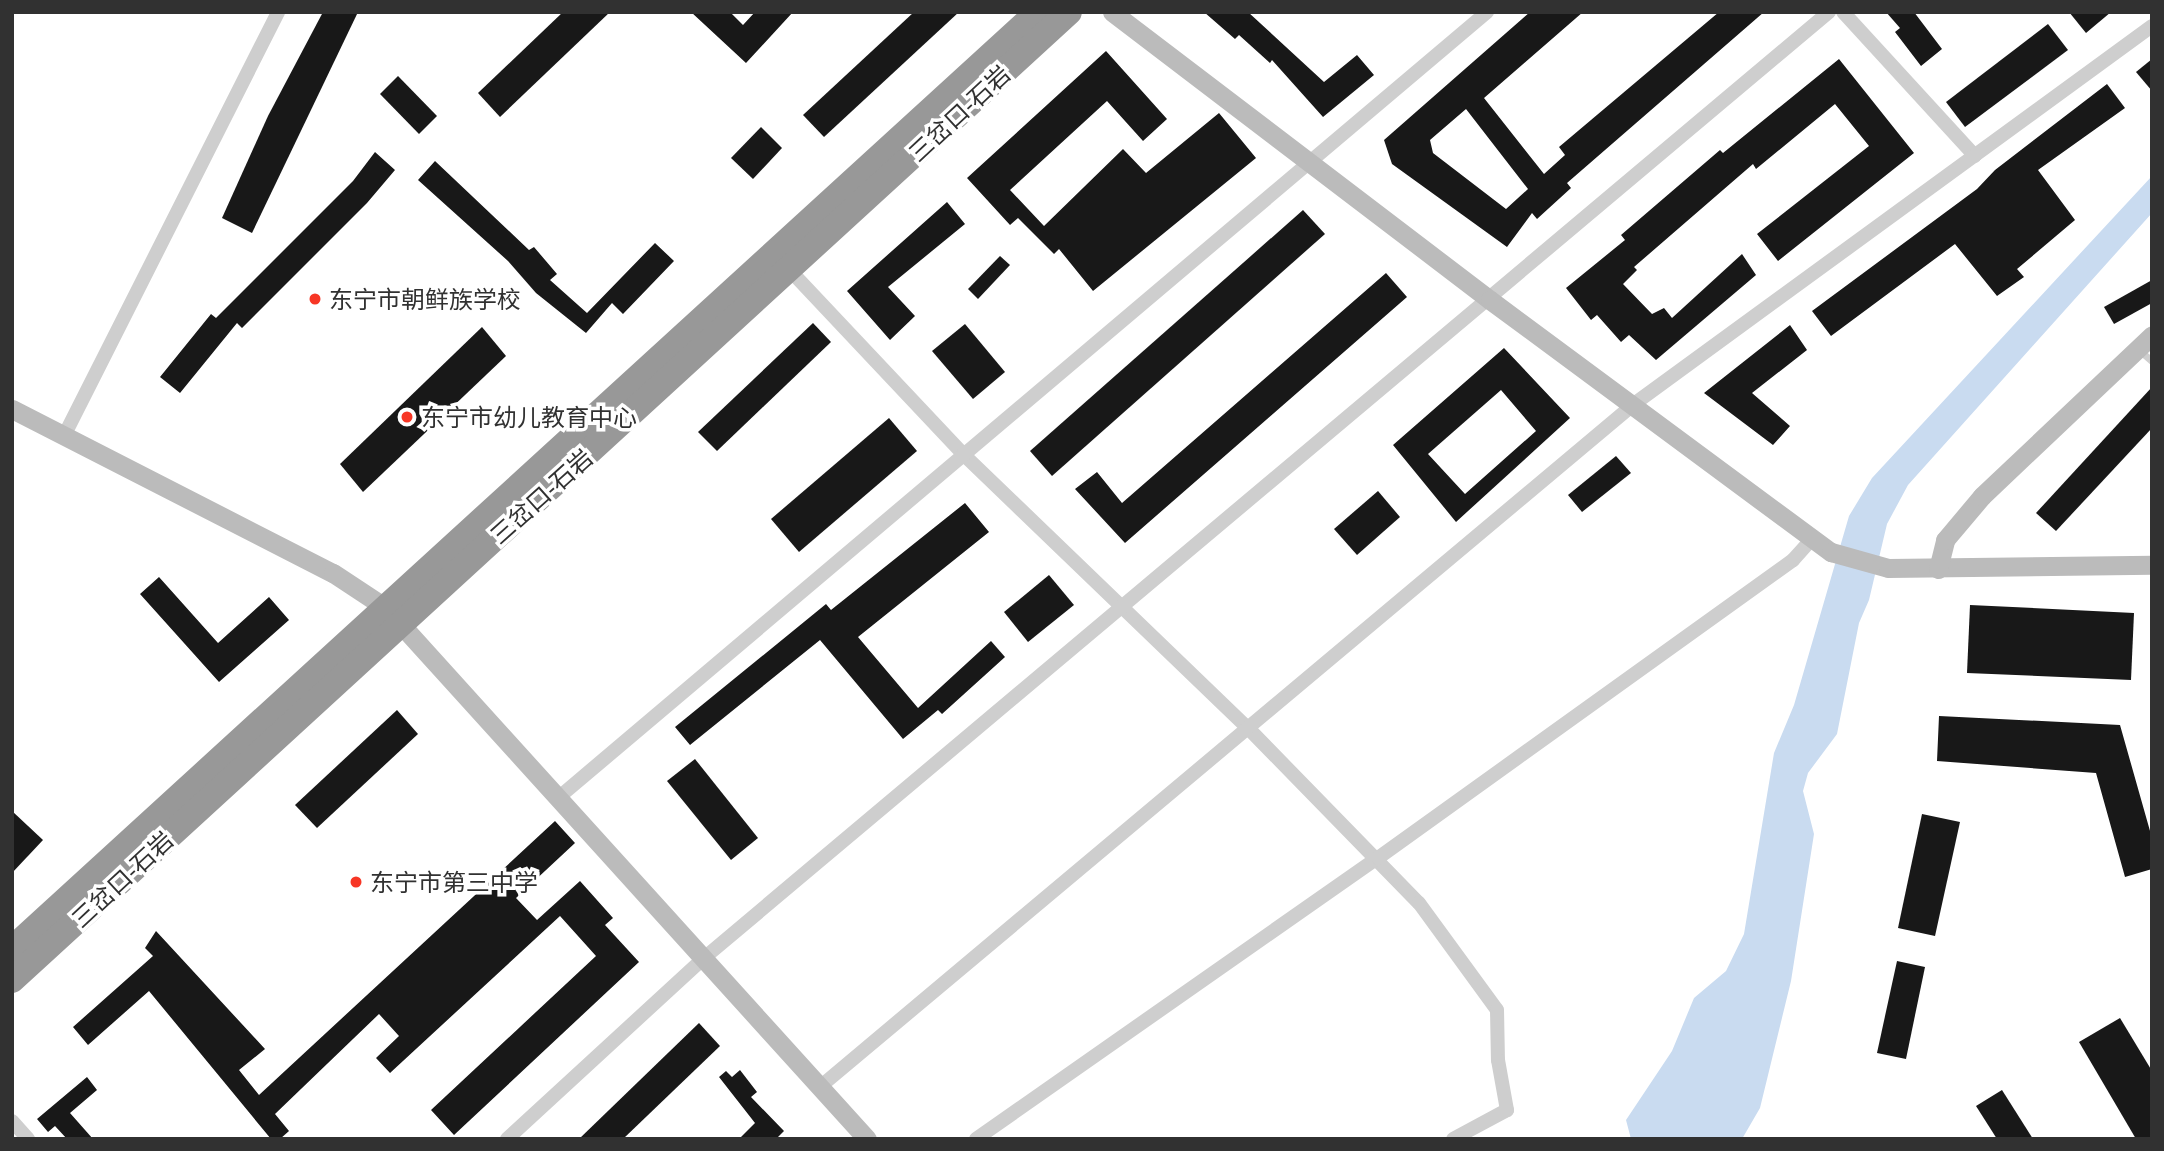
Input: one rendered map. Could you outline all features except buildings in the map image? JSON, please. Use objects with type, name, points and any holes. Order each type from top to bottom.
[{"type":"highway","name":"三岔口-石岩","points":[[782,262],[1038,12]]},
{"type":"highway","name":"三岔口-石岩","points":[[12,948],[393,616],[782,262],[1069,12]]},
{"type":"highway","name":"三岔口-石岩","points":[[12,980],[393,616]]},
{"type":"street","points":[[65,434],[278,12]]},
{"type":"street","points":[[1112,12],[1307,163],[1634,404],[1810,541],[1831,552],[1888,568],[2152,565]]},
{"type":"street","points":[[558,798],[1487,12]]},
{"type":"street","points":[[508,1139],[704,958],[1125,607],[1829,12]]},
{"type":"street","points":[[1843,12],[1975,156]]},
{"type":"street","points":[[821,1086],[1634,404],[2152,26]]},
{"type":"street","points":[[782,262],[963,454],[1247,727],[1378,858],[1419,903],[1497,1010],[1498,1060],[1507,1110],[1453,1139]]},
{"type":"street","points":[[1938,569],[1945,540],[1982,496],[2147,348]]},
{"type":"street","points":[[12,409],[333,573],[393,616],[867,1139]]},
{"type":"street","points":[[976,1139],[1378,858],[1793,560],[1810,541]]},
{"type":"street","points":[[12,1121],[28,1139]]},
{"type":"water","points":[[2152,176],[2152,213],[1908,485],[1887,524],[1869,600],[1859,623],[1837,734],[1808,773],[1803,791],[1814,834],[1791,981],[1760,1108],[1742,1139],[1631,1139],[1626,1120],[1672,1051],[1694,998],[1726,971],[1744,934],[1774,753],[1794,705],[1849,516],[1872,478]]},
{"type":"place","name":"东宁市朝鲜族学校","points":[[315,299]]},
{"type":"place","name":"东宁市幼儿教育中心","points":[[407,417]]},
{"type":"place","name":"东宁市第三中学","points":[[356,882]]}]
